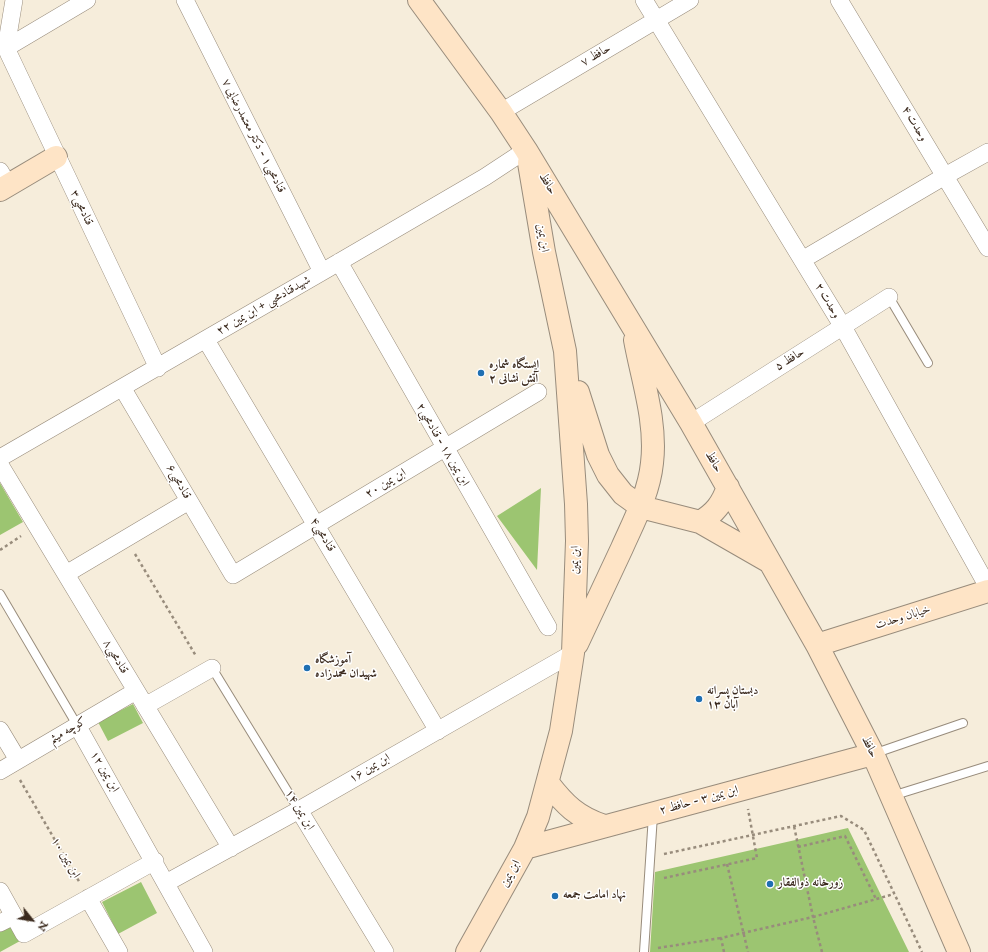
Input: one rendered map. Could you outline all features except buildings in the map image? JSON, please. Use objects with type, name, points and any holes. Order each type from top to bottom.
[{"type":"main road","name":"حافظ","points":[[419,0],[501,112],[526,150],[691,423],[728,488],[817,645],[873,754],[959,952]]},
{"type":"main road","name":"ابن یمین","points":[[467,952],[525,848],[538,816],[561,731],[573,652],[577,541],[576,504],[565,351],[544,252],[526,150]]},
{"type":"main road","points":[[3,182],[56,157]]},
{"type":"main road","points":[[573,652],[641,507],[649,483],[653,442],[631,324]]},
{"type":"main road","points":[[565,351],[598,455],[608,475],[623,494],[641,507],[700,522],[769,562]]},
{"type":"main road","points":[[700,522],[712,515],[721,505],[728,488]]},
{"type":"main road","name":"خیابان وحدت","points":[[817,645],[988,591]]},
{"type":"main road","name":"ابن یمین ۳ - حافظ ۲","points":[[525,848],[873,754]]},
{"type":"main road","points":[[548,783],[573,810],[586,820],[604,826]]},
{"type":"street","points":[[3,47],[14,0]]},
{"type":"street","points":[[3,47],[87,0]]},
{"type":"street","name":"قنادمحبی۱ - دکتر معتمدرضایی ۷","points":[[185,0],[322,272]]},
{"type":"street","name":"وحدت ۲","points":[[644,0],[843,327],[988,587]]},
{"type":"street","name":"حافظ ۷","points":[[501,112],[690,0]]},
{"type":"street","name":"وحدت ۴","points":[[839,0],[988,248]]},
{"type":"street","name":"قنادمحبی۳","points":[[3,47],[158,368]]},
{"type":"street","name":"شهیدقنادمحبی + ابن یمین ۲۲","points":[[0,458],[123,389],[485,177],[526,150]]},
{"type":"street","points":[[802,260],[988,152]]},
{"type":"street","name":"ابن یمین ۱۸ - قنادمحبی۲","points":[[339,262],[444,449],[548,627]]},
{"type":"street","name":"حافظ ۵","points":[[691,423],[890,298]]},
{"type":"street","name":"قنادمحبی۴","points":[[206,340],[438,731]]},
{"type":"street","name":"قنادمحبی۶","points":[[123,389],[233,575]]},
{"type":"street","name":"ابن یمین ۲۰","points":[[233,575],[538,392]]},
{"type":"street","name":"قنادمحبی۸","points":[[0,465],[231,848]]},
{"type":"street","points":[[66,574],[189,501]]},
{"type":"street","name":"ابن یمین ۱۶","points":[[166,883],[299,810],[573,652]]},
{"type":"street","points":[[145,706],[208,670]]},
{"type":"street","name":"کوچه میثم","points":[[10,765],[136,691]]},
{"type":"street","name":"ابن یمین ۱۲","points":[[77,725],[204,952]]},
{"type":"street","points":[[0,730],[10,765]]},
{"type":"street","name":"ابن یمین ۱۴","points":[[299,810],[385,952]]},
{"type":"street","points":[[0,891],[7,920],[24,934],[155,862]]},
{"type":"street","points":[[88,898],[119,952]]},
{"type":"lane","points":[[890,298],[928,363]]},
{"type":"lane","name":"ابن یمین ۱۲","points":[[0,594],[77,725]]},
{"type":"lane","name":"ابن یمین ۱۴","points":[[208,670],[299,810]]},
{"type":"lane","points":[[873,754],[963,723]]},
{"type":"lane","points":[[891,796],[988,766]]},
{"type":"lane","points":[[644,952],[654,813]]},
{"type":"path","points":[[0,550],[37,526]]},
{"type":"path","points":[[125,538],[208,670]]},
{"type":"path","name":"ابن یمین ۱۰","points":[[10,765],[88,898]]},
{"type":"path","points":[[651,857],[840,816],[864,830],[922,952]]},
{"type":"path","points":[[794,826],[822,952]]},
{"type":"path","points":[[663,886],[664,878],[756,858],[752,834]]},
{"type":"path","points":[[798,847],[845,836],[876,899]]},
{"type":"path","points":[[727,864],[748,952]]},
{"type":"path","points":[[658,948],[744,933],[813,917],[894,894]]},
{"type":"path","points":[[721,938],[724,952]]},
{"type":"path","points":[[658,940],[658,952]]},
{"type":"green space","points":[[0,483],[23,522],[0,535]]},
{"type":"green space","points":[[541,488],[537,570],[497,516]]},
{"type":"green space","points":[[133,704],[143,723],[108,741],[98,722]]},
{"type":"green space","points":[[848,828],[909,952],[650,952],[655,872]]},
{"type":"green space","points":[[141,882],[157,913],[118,934],[102,902]]},
{"type":"green space","points":[[11,924],[20,941],[0,952],[0,929]]},
{"type":"place","name":"ایستگاه شماره ۲ آتش نشانی","points":[[481,373]]},
{"type":"place","name":"آموزشگاه شهیدان محمدزاده","points":[[307,668]]},
{"type":"place","name":"دبستان پسرانه ۱۳ آبان","points":[[699,699]]},
{"type":"place","name":"زورخانه ذوالفقار","points":[[770,884]]},
{"type":"place","name":"نهاد امامت جمعه","points":[[555,896]]}]
